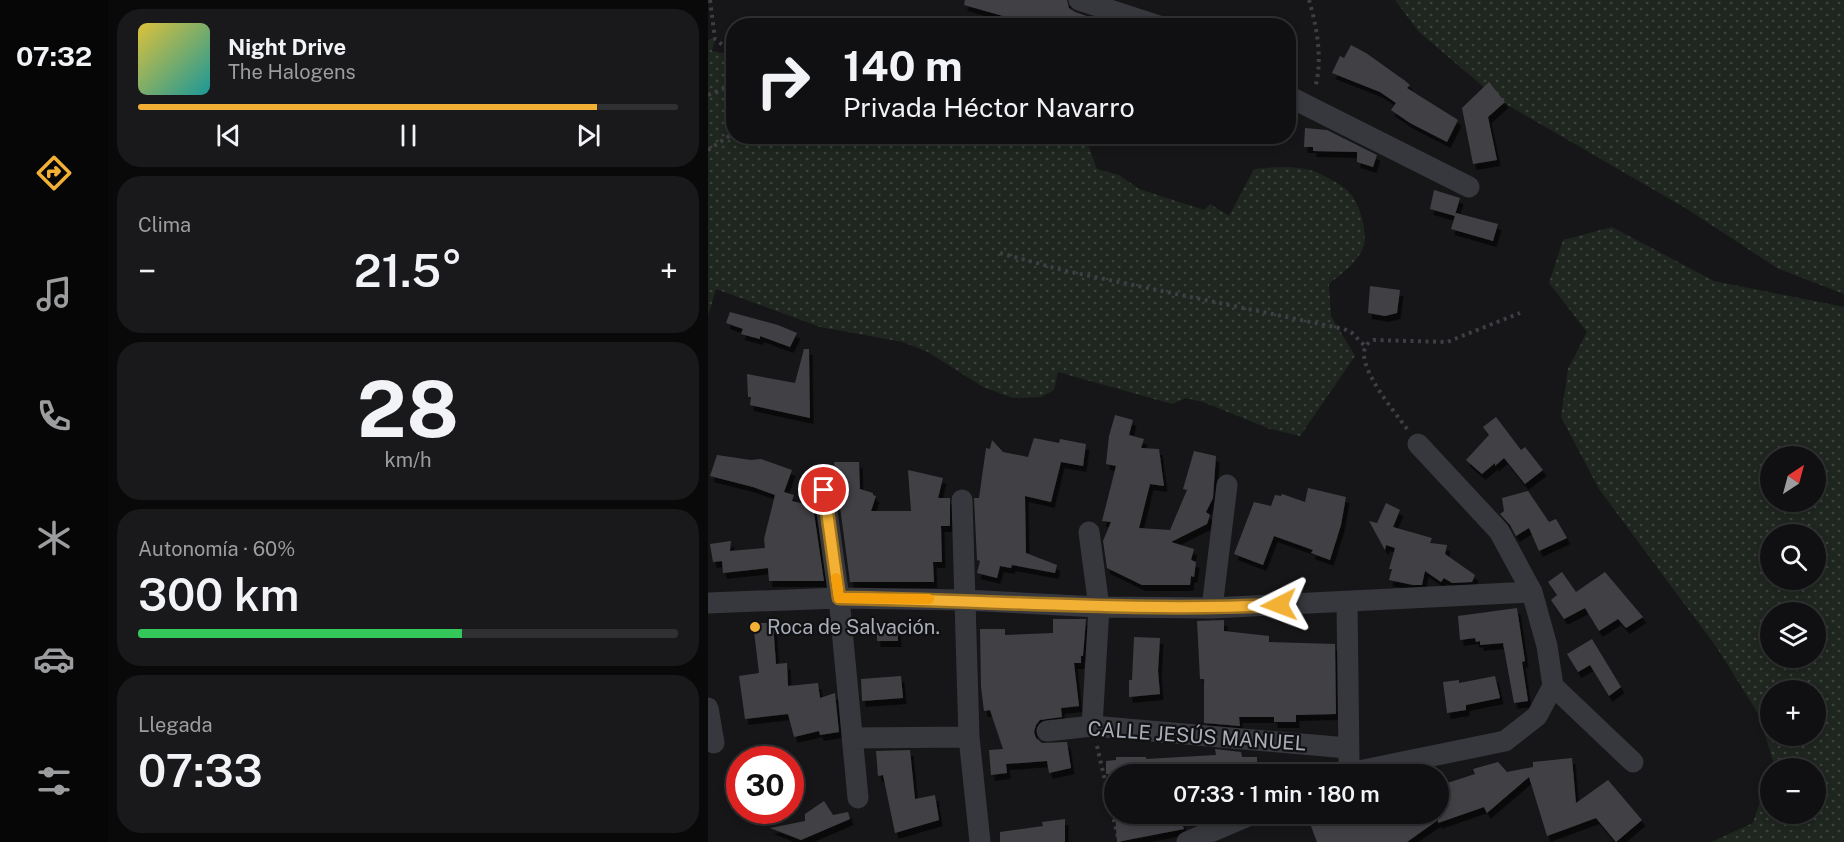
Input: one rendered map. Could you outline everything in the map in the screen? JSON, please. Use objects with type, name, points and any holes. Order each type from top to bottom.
[{"type":"street","points":[[1079,0],[1134,18]]},
{"type":"street","points":[[1296,100],[1469,187]]},
{"type":"street","points":[[1391,764],[1504,741],[1537,716],[1553,686],[1547,646],[1532,592],[1499,531],[1418,444]]},
{"type":"street","points":[[1212,608],[1227,485]]},
{"type":"street","points":[[824,490],[839,598],[858,798]]},
{"type":"street","points":[[962,500],[969,736],[980,842]]},
{"type":"street","points":[[1089,532],[1099,607],[1092,726]]},
{"type":"street","points":[[708,603],[839,598],[965,600],[1099,607],[1212,608],[1532,592]]},
{"type":"street","points":[[1347,602],[1347,764]]},
{"type":"street","points":[[1553,686],[1633,762]]},
{"type":"street","points":[[708,708],[714,743]]},
{"type":"street","name":"CALLE JESÚS MANUEL","points":[[1047,731],[1092,726],[1348,748]]},
{"type":"street","points":[[852,738],[969,736]]},
{"type":"street","points":[[1187,842],[1229,824]]},
{"type":"path","points":[[710,0],[715,39],[726,48]]},
{"type":"path","points":[[1309,0],[1315,21],[1318,66],[1317,80],[1309,107]]},
{"type":"path","points":[[708,95],[726,88]]},
{"type":"path","points":[[708,150],[726,138]]},
{"type":"path","points":[[1000,254],[1066,271],[1344,329],[1351,332],[1365,346]]},
{"type":"path","points":[[1418,444],[1370,376],[1362,356],[1365,346],[1374,340],[1447,342],[1521,313]]},
{"type":"path","points":[[1092,726],[1119,842]]},
{"type":"shaded area","points":[[1395,0],[1844,0],[1844,294],[1777,268],[1687,209],[1499,100],[1419,32]]},
{"type":"shaded area","points":[[715,39],[712,51],[726,54],[726,144],[1088,144],[1097,169],[1119,175],[1139,189],[1204,210],[1210,204],[1229,216],[1254,169],[1291,167],[1321,174],[1349,192],[1356,203],[1364,227],[1365,242],[1357,259],[1329,284],[1331,316],[1355,356],[1300,436],[1270,429],[1203,402],[1186,398],[1172,404],[1058,372],[1054,390],[1041,397],[1013,398],[983,387],[928,352],[903,342],[820,327],[716,289],[708,316],[708,40]]},
{"type":"shaded area","points":[[1612,227],[1714,281],[1844,307],[1844,842],[1711,842],[1753,823],[1760,801],[1760,824],[1826,824],[1826,758],[1772,758],[1768,746],[1826,746],[1826,680],[1760,680],[1760,718],[1717,648],[1599,489],[1561,417],[1568,369],[1587,332],[1549,283],[1563,240]]},
{"type":"building","points":[[965,0],[1067,0],[1069,8],[1093,18],[1003,18],[1003,16],[964,5]]},
{"type":"building","points":[[1351,45],[1404,80],[1410,85],[1407,88],[1458,120],[1447,142],[1410,123],[1391,110],[1396,103],[1380,92],[1332,73],[1340,56],[1344,58]]},
{"type":"building","points":[[1489,82],[1505,102],[1488,117],[1497,160],[1473,164],[1462,108]]},
{"type":"building","points":[[1305,128],[1327,130],[1377,155],[1373,167],[1357,162],[1357,152],[1313,151],[1313,147],[1304,147]]},
{"type":"building","points":[[1434,190],[1460,198],[1455,215],[1456,213],[1498,224],[1493,241],[1451,229],[1455,216],[1430,209]]},
{"type":"building","points":[[1370,286],[1400,290],[1397,313],[1385,316],[1368,313]]},
{"type":"building","points":[[730,312],[778,325],[797,333],[790,347],[760,336],[760,339],[741,334],[743,329],[726,323]]},
{"type":"building","points":[[804,349],[809,349],[810,418],[750,405],[747,374],[795,383]]},
{"type":"building","points":[[1115,415],[1133,420],[1129,435],[1144,439],[1141,448],[1159,449],[1164,486],[1150,484],[1139,528],[1170,530],[1187,490],[1183,489],[1194,451],[1216,456],[1213,498],[1206,512],[1210,515],[1207,524],[1171,542],[1194,549],[1191,560],[1196,562],[1194,577],[1191,576],[1190,585],[1142,585],[1107,568],[1103,541],[1111,522],[1102,521],[1116,466],[1106,464],[1109,436]]},
{"type":"building","points":[[1496,417],[1521,450],[1525,447],[1543,470],[1525,484],[1504,458],[1482,474],[1466,460],[1489,435],[1483,427]]},
{"type":"building","points":[[1034,438],[1059,443],[1060,439],[1086,444],[1083,466],[1061,462],[1051,502],[1025,496],[1026,553],[1057,565],[1055,573],[1012,565],[1011,568],[1000,566],[997,578],[977,573],[980,561],[977,560],[974,498],[979,498],[986,448],[990,449],[992,440],[1003,452],[1028,457]]},
{"type":"building","points":[[717,455],[751,460],[761,459],[792,470],[784,492],[794,495],[792,501],[813,506],[824,581],[769,581],[768,568],[723,573],[722,561],[713,562],[710,544],[731,541],[730,551],[765,548],[764,539],[775,495],[710,476]]},
{"type":"building","points":[[834,462],[859,462],[860,489],[876,496],[871,511],[911,511],[908,470],[943,478],[938,498],[950,498],[950,526],[941,526],[942,562],[933,562],[934,582],[850,582]]},
{"type":"building","points":[[1308,488],[1346,497],[1341,525],[1330,560],[1311,553],[1313,550],[1274,536],[1263,565],[1234,554],[1254,502],[1271,506],[1275,495],[1281,496],[1282,494],[1305,502]]},
{"type":"building","points":[[1528,491],[1549,522],[1556,519],[1567,538],[1539,551],[1529,528],[1516,536],[1500,514],[1504,511],[1502,498]]},
{"type":"building","points":[[1386,503],[1400,510],[1393,527],[1432,538],[1430,543],[1447,545],[1445,554],[1475,575],[1472,582],[1452,583],[1444,578],[1441,582],[1425,571],[1422,585],[1389,580],[1392,569],[1389,569],[1395,548],[1386,545],[1385,550],[1369,521],[1377,523]]},
{"type":"building","points":[[1562,572],[1576,592],[1605,572],[1643,617],[1626,628],[1618,619],[1599,631],[1585,608],[1564,619],[1551,600],[1557,595],[1548,582]]},
{"type":"building","points":[[1517,608],[1528,701],[1514,703],[1503,643],[1480,645],[1480,641],[1476,642],[1475,638],[1460,640],[1458,616]]},
{"type":"building","points":[[1053,619],[1086,619],[1083,656],[1081,656],[1081,663],[1074,663],[1079,706],[1061,708],[1062,717],[1040,720],[1034,732],[1036,738],[1042,743],[1067,742],[1071,768],[1049,773],[1047,761],[1006,764],[1007,773],[991,775],[989,750],[1003,749],[990,710],[984,711],[981,687],[980,629],[1005,629],[1005,635],[1053,633]]},
{"type":"building","points":[[1224,620],[1224,631],[1269,636],[1269,642],[1335,644],[1336,714],[1296,715],[1296,722],[1274,722],[1274,717],[1239,717],[1240,726],[1204,723],[1204,679],[1200,679],[1197,621]]},
{"type":"building","points":[[753,623],[773,623],[776,664],[787,663],[788,686],[818,683],[820,698],[835,693],[839,732],[820,735],[819,731],[794,737],[788,714],[745,719],[739,676],[759,673]]},
{"type":"building","points":[[897,623],[898,641],[877,641],[877,624]]},
{"type":"building","points":[[1134,637],[1160,638],[1158,671],[1160,694],[1129,697]]},
{"type":"building","points":[[1592,639],[1621,687],[1609,696],[1590,665],[1578,672],[1567,654]]},
{"type":"building","points":[[901,676],[903,698],[862,701],[861,679]]},
{"type":"building","points":[[1495,676],[1500,698],[1466,705],[1466,710],[1447,713],[1443,682],[1459,680],[1459,683]]},
{"type":"building","points":[[1215,749],[1241,752],[1242,757],[1257,757],[1257,764],[1106,764],[1106,761],[1116,760],[1116,757],[1146,757],[1146,759],[1216,755]]},
{"type":"building","points":[[910,750],[915,799],[935,795],[939,820],[895,833],[883,775],[878,776],[876,751]]},
{"type":"building","points":[[1572,758],[1576,803],[1608,780],[1642,820],[1616,842],[1596,818],[1547,836],[1529,777],[1487,813],[1484,807],[1449,819],[1449,782],[1475,774],[1473,769],[1498,762],[1507,772],[1533,767],[1533,762]]},
{"type":"building","points":[[824,801],[833,815],[848,812],[850,819],[801,840],[770,828],[804,824],[805,814]]},
{"type":"building","points":[[1065,819],[1065,842],[1000,842],[1000,832],[1043,826],[1042,822]]},
{"type":"building","points":[[1116,824],[1182,824],[1184,829],[1117,842]]},
{"type":"building","points":[[1310,824],[1432,824],[1407,842],[1317,842]]},
{"type":"slow traffic","points":[[836,578],[839,598],[929,599]]},
{"type":"place","name":"Roca de Salvación.","points":[[755,627]]},
{"type":"route","points":[[824,490],[839,598],[965,600],[1099,607],[1212,608],[1279,605]]}]
